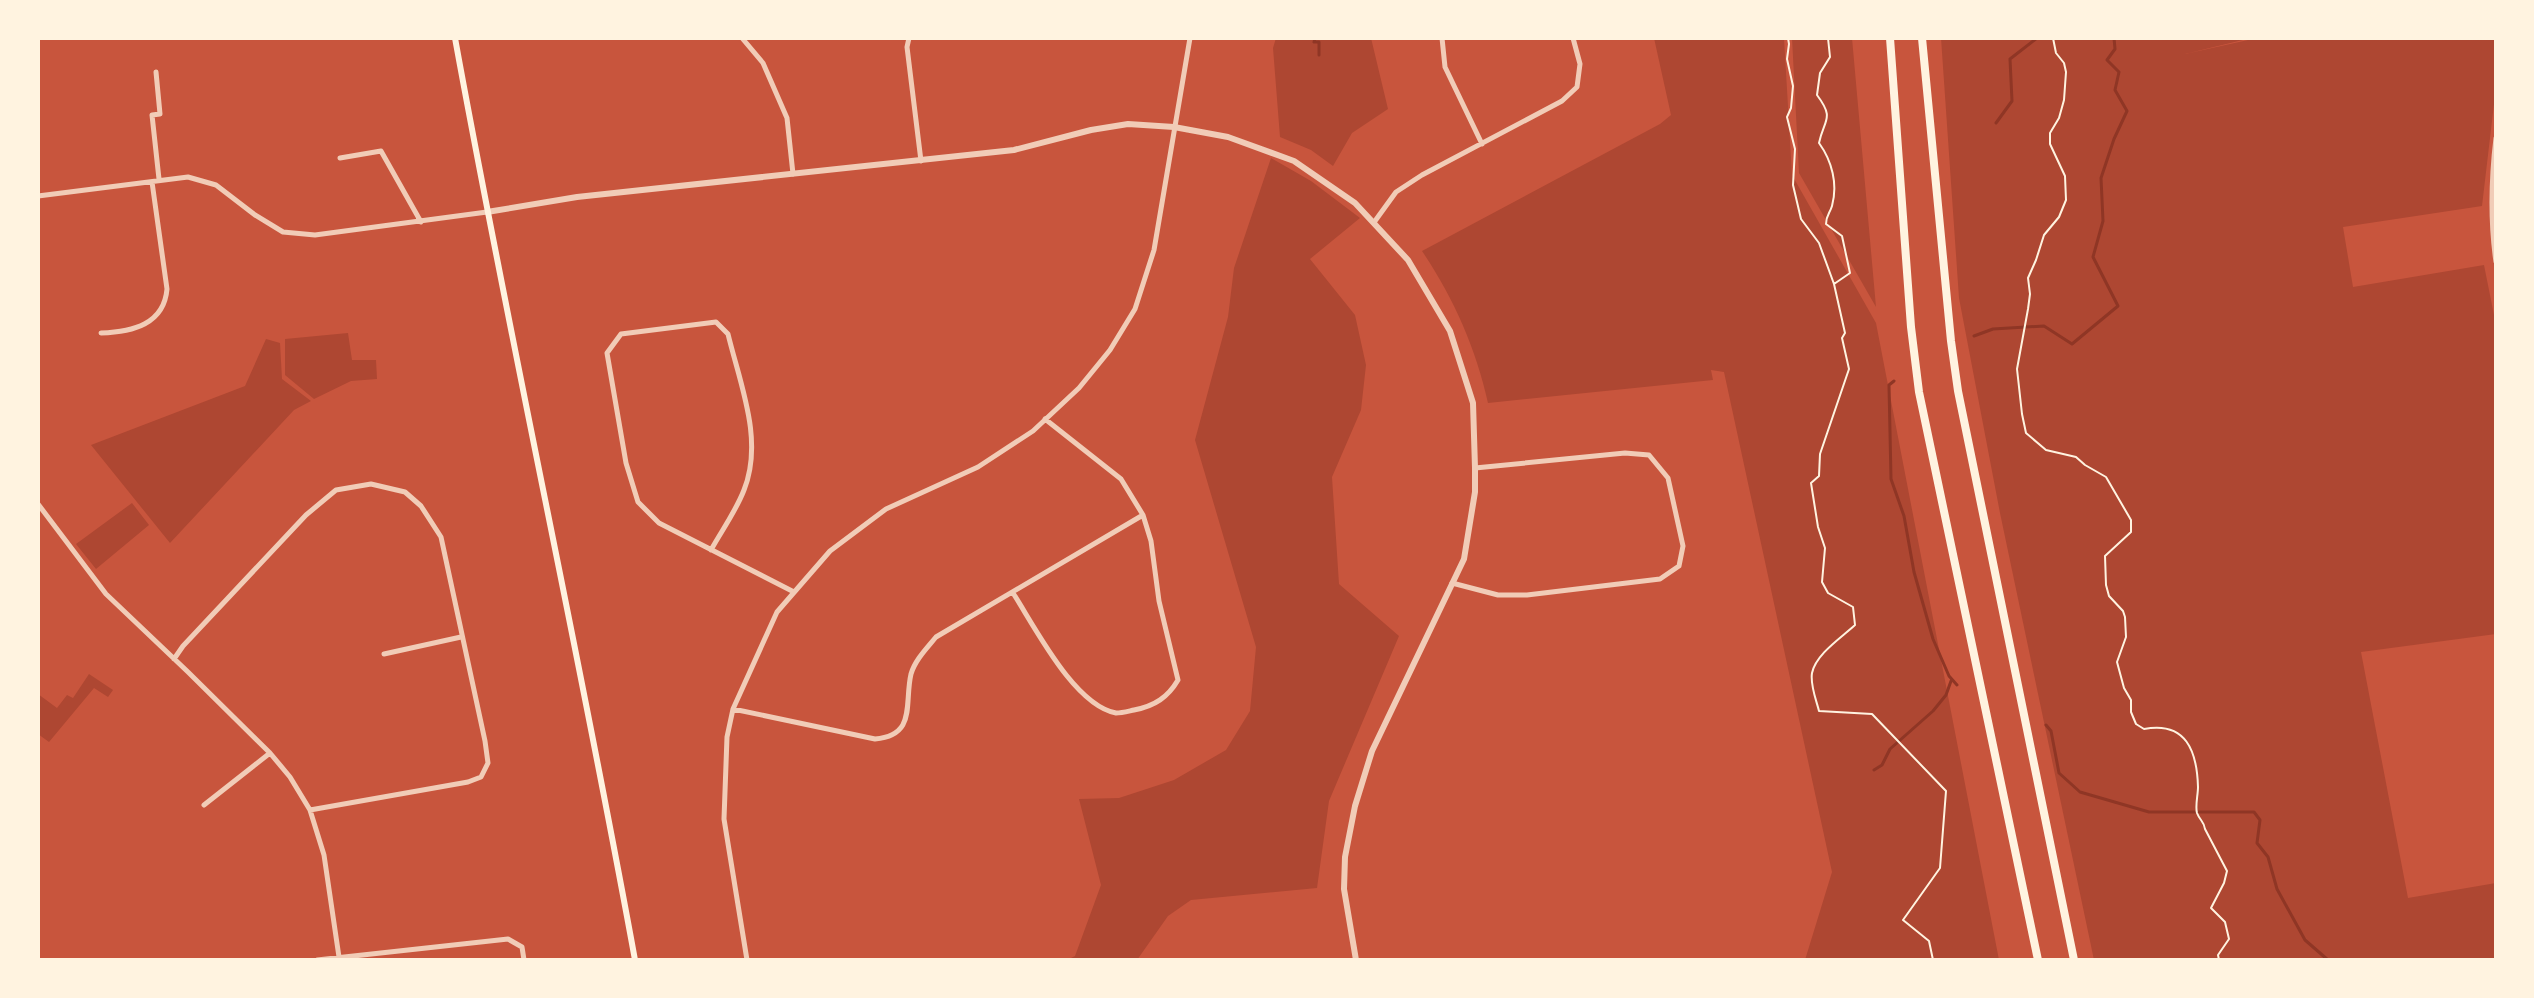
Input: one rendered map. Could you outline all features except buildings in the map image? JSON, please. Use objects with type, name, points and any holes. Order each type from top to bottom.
[{"type":"highway","points":[[1890,38],[1911,327],[1919,392],[2038,960]]},
{"type":"highway","points":[[1922,38],[1958,391],[2074,960]]},
{"type":"main road","points":[[455,38],[487,212],[598,755],[635,960]]},
{"type":"street","points":[[742,38],[763,63],[787,118],[793,174]]},
{"type":"street","points":[[909,38],[907,47],[921,161]]},
{"type":"street","points":[[747,960],[724,819],[727,737],[733,709],[777,612],[830,551],[886,509],[978,467],[1033,431],[1079,388],[1102,360],[1135,309],[1154,250],[1190,38]]},
{"type":"street","points":[[1442,38],[1445,67],[1482,144]]},
{"type":"street","points":[[1375,221],[1396,192],[1562,101],[1577,87],[1580,64],[1573,38]]},
{"type":"street","points":[[156,72],[160,114],[152,115],[159,179]]},
{"type":"street","points":[[38,196],[188,177],[216,185],[283,232],[315,235],[577,197],[1014,150],[1128,124],[1174,127],[1228,137],[1294,161],[1355,203],[1408,260],[1450,331],[1473,403],[1475,492],[1464,559],[1372,751],[1355,806],[1345,857],[1344,889],[1356,960]]},
{"type":"street","points":[[2496,138],[2492,174],[2492,234],[2496,262]]},
{"type":"street","points":[[340,158],[381,151],[421,222]]},
{"type":"street","points":[[101,333],[124,332],[152,320],[166,305],[167,289],[152,182]]},
{"type":"street","points":[[711,550],[744,491],[754,441],[728,334],[716,322],[621,334],[607,353],[626,463],[638,502],[659,523],[711,550],[794,592]]},
{"type":"street","points":[[1013,593],[1055,659],[1094,703],[1117,713],[1144,708],[1169,695],[1178,680],[1159,601],[1151,541],[1143,515],[1121,479],[1045,419]]},
{"type":"street","points":[[1452,583],[1498,595],[1527,595],[1660,579],[1679,566],[1683,546],[1668,478],[1649,455],[1625,453],[1475,468]]},
{"type":"street","points":[[174,659],[306,515],[336,490],[371,484],[405,492],[421,506],[441,537],[488,763],[481,777],[468,782],[310,810]]},
{"type":"street","points":[[38,504],[106,594],[270,753],[290,777],[310,810],[324,855],[339,957]]},
{"type":"street","points":[[733,709],[875,739],[891,737],[902,727],[909,709],[911,674],[920,656],[936,637],[1143,515]]},
{"type":"street","points":[[384,654],[461,637]]},
{"type":"street","points":[[204,805],[270,753]]},
{"type":"street","points":[[317,960],[508,939],[522,947],[524,960]]},
{"type":"path","points":[[1788,38],[1787,59],[1793,86],[1787,117],[1795,149],[1793,185],[1801,219],[1819,243],[1834,284],[1849,369],[1820,454],[1819,476],[1811,483],[1818,527],[1825,548],[1822,582],[1828,593],[1853,607],[1855,625],[1821,656],[1812,671],[1812,685],[1819,711],[1872,714],[1946,791],[1940,868],[1903,920],[1929,941],[1933,960]]},
{"type":"path","points":[[1828,38],[1830,57],[1820,73],[1817,95],[1826,107],[1828,122],[1819,143],[1834,174],[1831,209],[1826,216],[1826,224],[1842,236],[1850,273],[1834,284]]},
{"type":"path","points":[[2053,38],[2056,53],[2064,63],[2066,72],[2064,100],[2059,118],[2050,133],[2050,144],[2065,176],[2066,200],[2059,217],[2044,235],[2028,278],[2030,294],[2017,369],[2022,414],[2026,433],[2046,450],[2076,457],[2106,477],[2131,520],[2131,532],[2105,556],[2109,596],[2125,617],[2126,637],[2117,662],[2136,724],[2144,729],[2171,728],[2186,740],[2196,761],[2197,812],[2205,822],[2205,829],[2227,871],[2211,908],[2225,922],[2229,939],[2218,955],[2219,960]]},
{"type":"shaded area","points":[[1276,38],[1371,38],[1388,109],[1352,133],[1333,166],[1311,150],[1280,137],[1273,48]]},
{"type":"shaded area","points":[[1654,38],[1784,38],[1792,175],[1876,323],[1999,960],[1805,960],[1832,872],[1724,372],[1711,370],[1713,380],[1488,403],[1462,324],[1444,286],[1422,251],[1660,124],[1671,115]]},
{"type":"shaded area","points":[[1792,38],[1852,38],[1876,307],[1799,173]]},
{"type":"shaded area","points":[[1941,38],[2251,38],[2185,54],[2257,38],[2496,38],[2496,87],[2482,206],[2343,227],[2353,287],[2484,265],[2496,325],[2496,634],[2361,652],[2408,898],[2496,883],[2496,960],[2094,960],[2000,513],[1959,298]]},
{"type":"shaded area","points":[[1271,158],[1311,181],[1360,218],[1310,259],[1355,315],[1366,365],[1361,410],[1332,477],[1339,584],[1399,636],[1329,801],[1317,888],[1191,900],[1168,916],[1137,960],[1067,960],[1075,956],[1101,885],[1079,799],[1119,798],[1174,780],[1226,750],[1250,711],[1256,647],[1195,440],[1228,317],[1234,268]]},
{"type":"shaded area","points":[[348,333],[352,360],[376,360],[377,379],[351,381],[314,399],[285,375],[285,339]]},
{"type":"shaded area","points":[[266,339],[280,343],[282,379],[311,401],[294,410],[170,543],[91,445],[245,386]]},
{"type":"shaded area","points":[[132,503],[149,525],[96,569],[76,544]]},
{"type":"shaded area","points":[[89,674],[113,690],[108,697],[94,688],[49,742],[38,734],[38,694],[57,708],[67,695],[73,698]]},
{"type":"waterway","points":[[1315,38],[1314,42],[1319,42],[1319,55]]},
{"type":"waterway","points":[[1996,123],[2012,101],[2010,59],[2037,38]]},
{"type":"waterway","points":[[1974,336],[1993,329],[2044,326],[2072,344],[2118,306],[2093,257],[2103,221],[2101,178],[2127,111],[2115,90],[2119,72],[2107,60],[2115,49],[2114,38]]},
{"type":"waterway","points":[[1894,381],[1889,385],[1891,479],[1904,516],[1914,572],[1933,639],[1949,676],[1957,685]]},
{"type":"waterway","points":[[1874,770],[1882,765],[1890,749],[1933,711],[1946,695],[1951,681]]},
{"type":"waterway","points":[[2046,725],[2051,731],[2059,773],[2080,792],[2149,812],[2254,812],[2260,820],[2257,843],[2268,857],[2277,889],[2305,940],[2328,960]]}]
